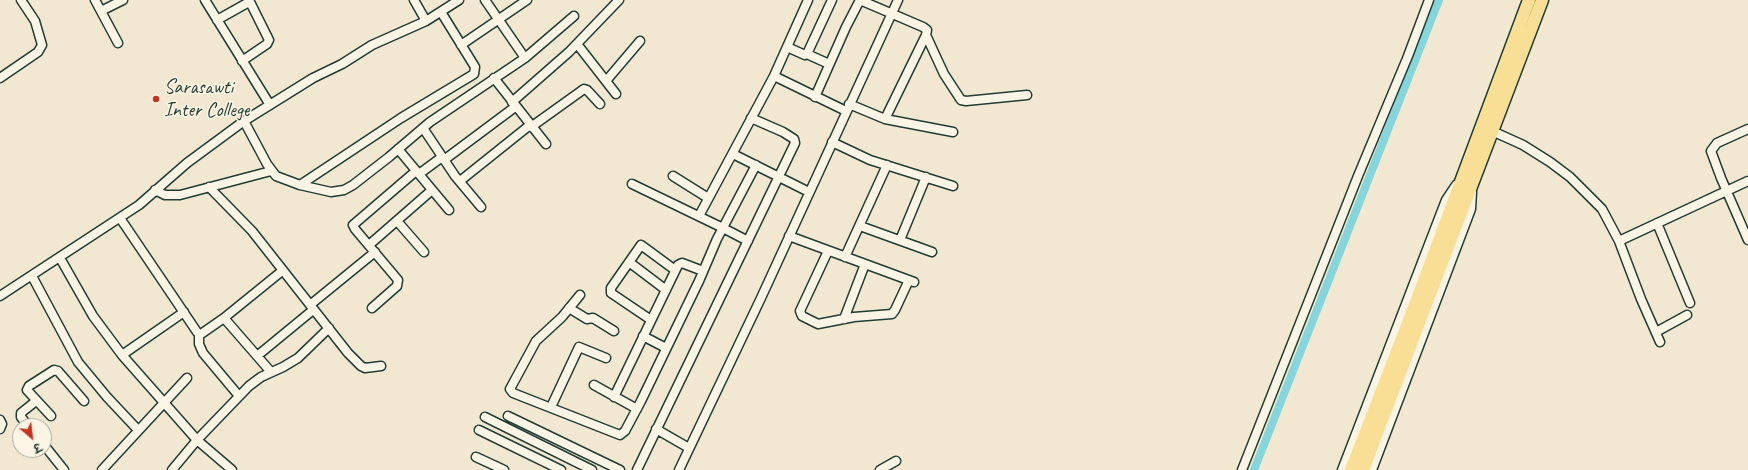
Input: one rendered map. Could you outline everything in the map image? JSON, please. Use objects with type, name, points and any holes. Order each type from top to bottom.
[{"type":"highway","points":[[1468,179],[1492,131],[1542,0]]},
{"type":"highway","points":[[1363,470],[1416,319],[1468,179],[1528,3]]},
{"type":"highway","points":[[1351,470],[1416,319]]},
{"type":"street","points":[[0,78],[41,49],[41,39],[36,24],[21,0]]},
{"type":"street","points":[[95,0],[118,43]]},
{"type":"street","points":[[205,0],[270,105]]},
{"type":"street","points":[[414,0],[426,21]]},
{"type":"street","points":[[0,296],[139,205],[155,190],[244,121],[313,78],[342,64],[372,45],[426,21],[459,0]]},
{"type":"street","points":[[485,0],[525,58]]},
{"type":"street","points":[[461,46],[527,0]]},
{"type":"street","points":[[372,308],[398,283],[396,276],[353,228],[353,225],[418,172],[443,158],[513,104],[577,44],[619,0]]},
{"type":"street","points":[[699,216],[774,76],[808,0]]},
{"type":"street","points":[[807,54],[832,0]]},
{"type":"street","points":[[815,97],[860,0],[927,30],[926,35],[885,119]]},
{"type":"street","points":[[679,470],[898,0]]},
{"type":"street","points":[[1242,470],[1429,0]]},
{"type":"street","points":[[101,12],[117,1]]},
{"type":"street","points":[[217,20],[249,1],[269,40],[267,44],[242,61]]},
{"type":"street","points":[[300,185],[401,118],[474,74],[474,67],[441,12]]},
{"type":"street","points":[[244,121],[271,171],[283,180],[331,192],[344,190],[353,186],[423,128],[525,58],[574,16]]},
{"type":"street","points":[[926,35],[944,74],[961,100],[966,101],[1027,95]]},
{"type":"street","points":[[606,81],[640,41]]},
{"type":"street","points":[[577,44],[616,94]]},
{"type":"street","points":[[787,47],[829,64]]},
{"type":"street","points":[[774,76],[815,97],[848,108],[885,119],[953,132]]},
{"type":"street","points":[[494,78],[546,144]]},
{"type":"street","points":[[460,181],[531,126],[584,90],[587,90],[600,104]]},
{"type":"street","points":[[637,470],[748,241],[795,140],[782,132],[751,118]]},
{"type":"street","points":[[423,128],[443,158],[481,207]]},
{"type":"street","points":[[1748,129],[1724,139],[1712,148],[1712,156],[1748,240]]},
{"type":"street","points":[[1492,131],[1524,145],[1550,162],[1570,177],[1602,209],[1619,241],[1641,299],[1660,342]]},
{"type":"street","points":[[832,142],[870,160],[953,186]]},
{"type":"street","points":[[398,149],[449,210]]},
{"type":"street","points":[[733,154],[809,192]]},
{"type":"street","points":[[580,295],[556,323],[536,340],[520,373],[510,388],[513,393],[620,435],[625,431],[637,408],[723,228],[756,165]]},
{"type":"street","points":[[845,257],[887,165]]},
{"type":"street","points":[[155,190],[172,196],[271,171]]},
{"type":"street","points":[[673,176],[708,198]]},
{"type":"street","points":[[900,240],[926,177]]},
{"type":"street","points":[[1342,470],[1444,206],[1468,179]]},
{"type":"street","points":[[1372,470],[1471,209],[1468,179]]},
{"type":"street","points":[[1619,241],[1748,181]]},
{"type":"street","points":[[632,184],[748,241]]},
{"type":"street","points":[[209,187],[252,231],[328,328],[361,366],[365,368],[381,366]]},
{"type":"street","points":[[369,245],[432,190]]},
{"type":"street","points":[[120,218],[199,334],[199,344],[203,353],[238,396]]},
{"type":"street","points":[[397,221],[424,252]]},
{"type":"street","points":[[1657,223],[1690,303]]},
{"type":"street","points":[[860,226],[932,252]]},
{"type":"street","points":[[789,236],[912,281],[892,314],[862,316],[818,324],[802,316],[800,313],[801,309],[828,251]]},
{"type":"street","points":[[651,320],[614,295],[610,291],[611,288],[641,245],[675,270]]},
{"type":"street","points":[[257,356],[375,252]]},
{"type":"street","points":[[60,258],[93,316],[122,355],[197,440],[232,470]]},
{"type":"street","points":[[629,262],[666,290]]},
{"type":"street","points":[[614,397],[678,265],[681,263],[703,271]]},
{"type":"street","points":[[844,319],[865,264]]},
{"type":"street","points":[[199,334],[205,332],[224,318],[282,271]]},
{"type":"street","points":[[32,276],[78,362],[107,397],[138,430]]},
{"type":"street","points":[[569,308],[587,319],[593,318],[614,331]]},
{"type":"street","points":[[122,355],[184,312]]},
{"type":"street","points":[[1656,332],[1687,315]]},
{"type":"street","points":[[224,318],[271,372]]},
{"type":"street","points":[[172,470],[197,440],[238,396],[256,380],[298,358],[328,328]]},
{"type":"street","points":[[643,336],[666,348]]},
{"type":"street","points":[[551,407],[579,347],[606,358]]},
{"type":"street","points":[[51,416],[28,392],[28,388],[55,369],[84,400]]},
{"type":"street","points":[[102,470],[187,378]]},
{"type":"street","points":[[594,385],[637,408]]},
{"type":"street","points":[[22,418],[20,413],[36,401]]},
{"type":"street","points":[[508,416],[620,470]]},
{"type":"street","points":[[485,417],[592,470]]},
{"type":"street","points":[[0,420],[2,424],[0,429]]},
{"type":"street","points":[[656,429],[690,448]]},
{"type":"street","points":[[479,430],[561,470]]},
{"type":"street","points":[[52,456],[64,470]]},
{"type":"street","points":[[476,457],[504,470]]},
{"type":"street","points":[[880,470],[896,461]]},
{"type":"waterway","points":[[1254,470],[1439,0]]},
{"type":"place","name":"Sarasawti Inter College","points":[[156,99]]}]
